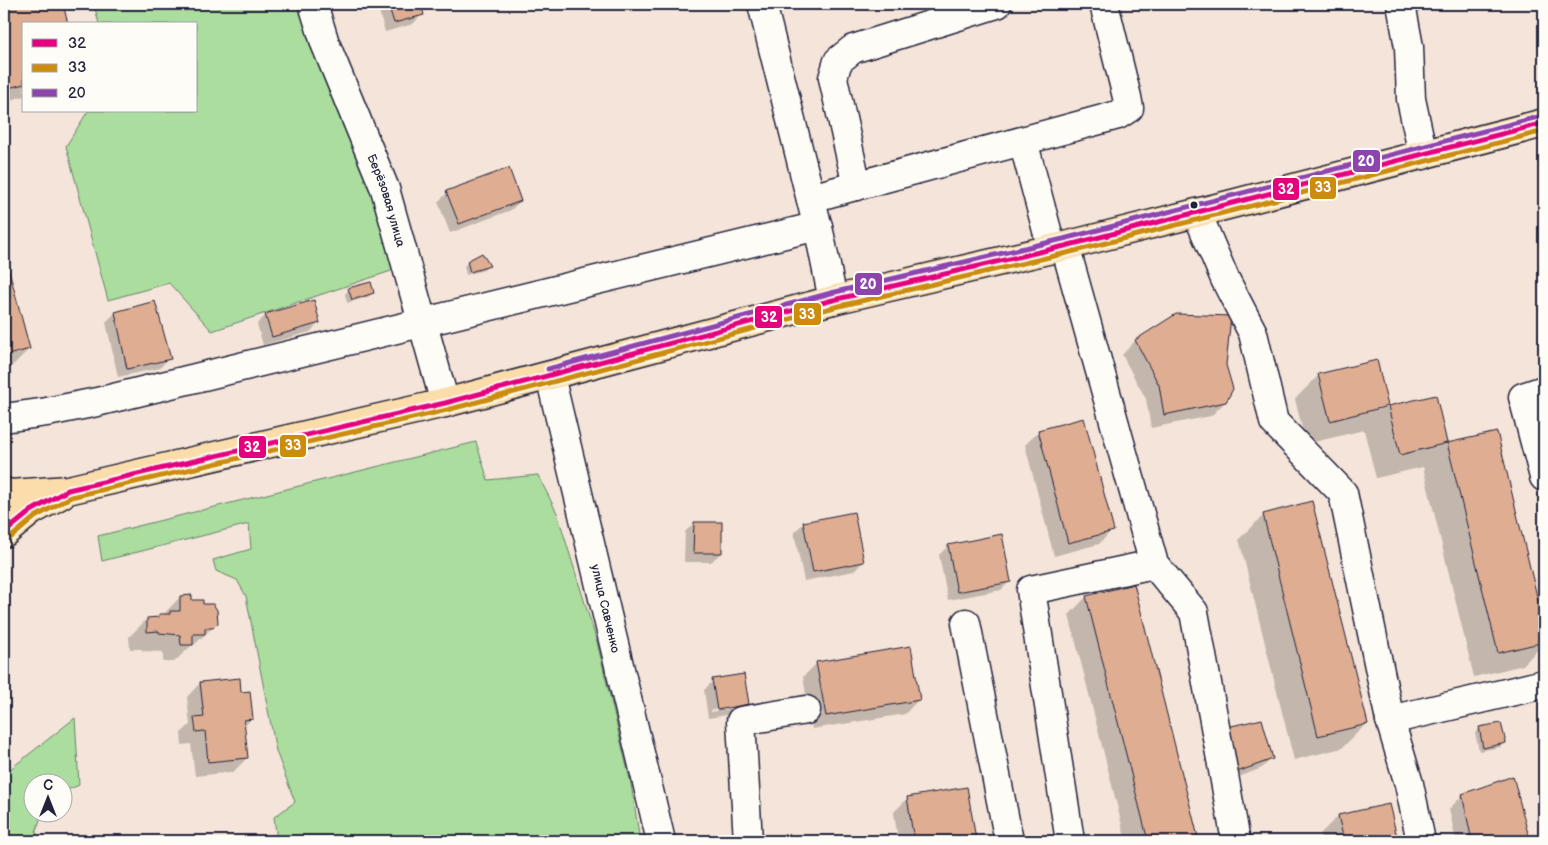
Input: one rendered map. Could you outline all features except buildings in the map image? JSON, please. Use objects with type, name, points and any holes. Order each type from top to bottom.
[{"type":"main road","points":[[4,492],[12,494],[68,490],[445,403],[833,300],[1059,248],[1544,123]]},
{"type":"main road","points":[[4,534],[31,511],[68,490]]},
{"type":"street","name":"Берёзовая улица","points":[[313,4],[325,43],[386,190],[445,403]]},
{"type":"street","points":[[762,4],[818,226],[833,300]]},
{"type":"street","points":[[858,186],[833,78],[838,61],[853,49],[997,4]]},
{"type":"street","points":[[811,198],[1118,116],[1129,108],[1128,96],[1104,4]]},
{"type":"street","points":[[1401,4],[1409,47],[1411,99],[1423,154]]},
{"type":"street","points":[[1023,141],[1059,248],[1154,564],[1194,612],[1236,841]]},
{"type":"street","points":[[1196,213],[1225,279],[1253,333],[1274,422],[1343,493],[1390,720],[1409,784],[1421,841]]},
{"type":"street","points":[[4,418],[97,402],[423,324],[818,226]]},
{"type":"street","name":"улица Савченко","points":[[550,376],[661,841]]},
{"type":"street","points":[[1544,390],[1523,397],[1544,477]]},
{"type":"street","points":[[1070,841],[1031,590],[1154,564]]},
{"type":"street","points":[[966,623],[1008,841]]},
{"type":"street","points":[[1390,720],[1544,684]]},
{"type":"street","points":[[748,841],[741,721],[806,710]]},
{"type":"green space","points":[[94,4],[304,4],[383,219],[394,270],[212,331],[169,283],[108,300],[66,146],[87,112],[198,112],[198,22],[98,22]]},
{"type":"green space","points":[[476,442],[488,480],[538,475],[557,513],[597,642],[631,784],[640,841],[277,841],[274,817],[295,802],[276,751],[246,596],[237,580],[216,571],[213,560],[251,549],[249,524],[102,561],[98,536]]},
{"type":"green space","points":[[75,718],[79,785],[72,788],[72,772],[22,772],[22,822],[39,822],[36,832],[39,841],[4,841],[4,774]]},
{"type":"transit line","name":"20","points":[[548,369],[831,293],[1063,239],[1542,116]]},
{"type":"transit line","name":"32","points":[[4,533],[31,511],[68,490],[445,403],[833,300],[1065,246],[1544,123]]},
{"type":"transit line","name":"33","points":[[9,539],[35,517],[71,497],[447,410],[835,307],[1067,253],[1544,131]]}]
